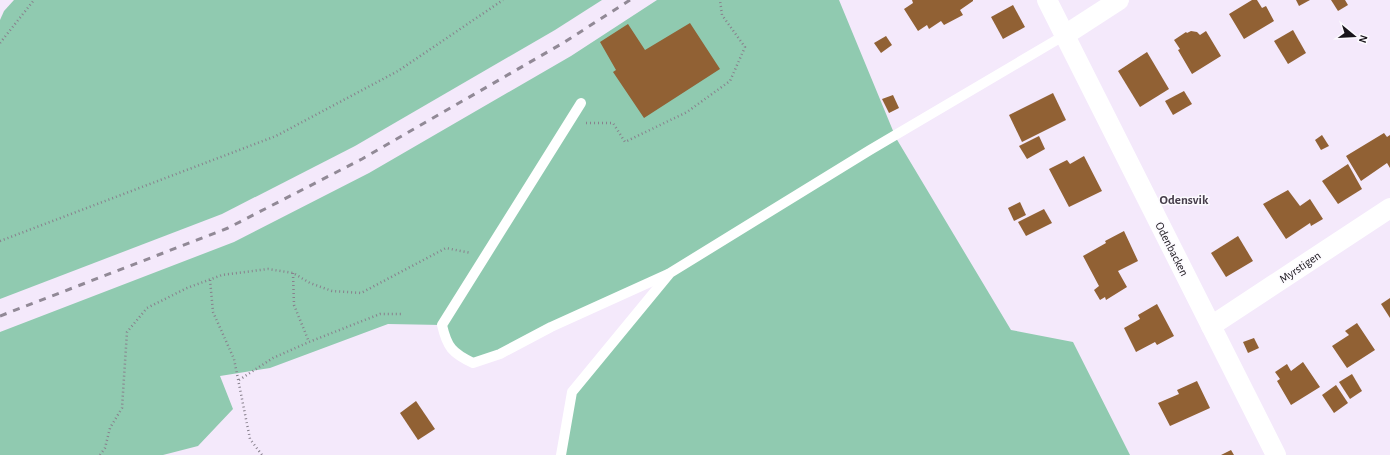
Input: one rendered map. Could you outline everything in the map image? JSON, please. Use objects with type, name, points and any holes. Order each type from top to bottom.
[{"type":"street","name":"Odenbacken","points":[[1047,0],[1276,455]]},
{"type":"street","points":[[1065,35],[1120,0]]},
{"type":"street","name":"Myrstigen","points":[[1211,326],[1390,208]]},
{"type":"lane","points":[[582,103],[442,325],[446,341],[456,355],[473,363],[500,354],[551,327],[670,273],[870,150],[1065,35]]},
{"type":"lane","points":[[561,455],[572,392],[670,273]]},
{"type":"path","points":[[0,43],[34,0]]},
{"type":"path","points":[[0,241],[276,136],[398,71],[503,0]]},
{"type":"path","points":[[569,123],[613,123],[625,142],[687,112],[730,81],[745,46],[722,15],[720,0]]},
{"type":"path","points":[[100,455],[105,448],[110,428],[122,408],[126,332],[147,308],[187,288],[222,275],[268,269],[293,272],[310,283],[332,292],[361,293],[446,248],[470,252],[479,266]]},
{"type":"path","points":[[293,272],[294,305],[310,342]]},
{"type":"path","points":[[210,280],[213,312],[234,359],[250,439],[262,455]]},
{"type":"path","points":[[239,380],[273,358],[310,342],[380,314],[402,314]]},
{"type":"green space","points":[[14,0],[602,0],[555,30],[355,146],[222,214],[0,299],[0,20],[4,11]]},
{"type":"green space","points":[[657,0],[839,0],[896,138],[1011,330],[1073,342],[1130,455],[561,455],[572,392],[669,274],[473,363],[456,355],[442,325],[388,324],[270,368],[220,376],[233,409],[198,446],[163,455],[0,455],[0,332],[234,242],[369,173],[571,56]]},
{"type":"building","points":[[912,0],[973,1],[960,10],[963,15],[944,25],[941,21],[929,29],[927,25],[918,31],[904,9],[913,3]]},
{"type":"building","points":[[1252,0],[1257,0],[1262,8],[1266,6],[1274,21],[1244,39],[1229,14]]},
{"type":"building","points":[[1296,0],[1310,0],[1299,6]]},
{"type":"building","points":[[1331,0],[1345,0],[1348,5],[1338,11]]},
{"type":"building","points":[[1013,5],[1025,27],[1003,39],[991,17]]},
{"type":"building","points":[[690,23],[720,69],[644,118],[613,72],[616,70],[600,42],[628,24],[645,50]]},
{"type":"building","points":[[1293,30],[1306,53],[1288,64],[1274,41]]},
{"type":"building","points":[[1206,31],[1221,56],[1192,74],[1174,40],[1186,32],[1197,32],[1200,35]]},
{"type":"building","points":[[886,36],[892,45],[881,53],[874,43]]},
{"type":"building","points":[[1147,52],[1169,89],[1140,107],[1118,71]]},
{"type":"building","points":[[1184,91],[1192,104],[1173,115],[1165,101]]},
{"type":"building","points":[[1053,93],[1066,120],[1022,142],[1009,115]]},
{"type":"building","points":[[893,95],[899,108],[889,113],[882,99]]},
{"type":"building","points":[[1384,133],[1387,137],[1390,135],[1390,168],[1387,163],[1361,181],[1346,156]]},
{"type":"building","points":[[1322,135],[1329,146],[1321,150],[1315,140]]},
{"type":"building","points":[[1039,136],[1045,149],[1027,159],[1019,146]]},
{"type":"building","points":[[1084,156],[1102,191],[1069,207],[1049,169],[1067,160],[1070,164]]},
{"type":"building","points":[[1348,164],[1362,189],[1338,204],[1322,181]]},
{"type":"building","points":[[1288,190],[1300,206],[1310,199],[1323,219],[1311,226],[1310,223],[1286,239],[1263,204]]},
{"type":"building","points":[[1020,202],[1026,215],[1014,221],[1008,208]]},
{"type":"building","points":[[1044,209],[1052,223],[1026,236],[1018,222]]},
{"type":"building","points":[[1124,231],[1138,261],[1118,271],[1127,287],[1106,300],[1105,297],[1100,300],[1094,290],[1099,286],[1083,256],[1106,243],[1105,241]]},
{"type":"building","points":[[1238,236],[1253,261],[1226,277],[1211,253]]},
{"type":"building","points":[[1390,298],[1390,318],[1381,304]]},
{"type":"building","points":[[1157,304],[1174,336],[1157,345],[1155,342],[1136,352],[1124,328],[1140,319],[1138,315]]},
{"type":"building","points":[[1357,323],[1375,350],[1347,368],[1332,346],[1349,335],[1345,331]]},
{"type":"building","points":[[1254,338],[1259,348],[1248,353],[1243,342]]},
{"type":"building","points":[[1303,362],[1320,387],[1291,405],[1277,381],[1280,379],[1275,372],[1287,364],[1291,371]]},
{"type":"building","points":[[1352,374],[1362,391],[1350,399],[1339,382]]},
{"type":"building","points":[[1197,381],[1210,408],[1170,426],[1158,403],[1179,394],[1177,390]]},
{"type":"building","points":[[1336,385],[1348,403],[1334,413],[1322,395]]},
{"type":"building","points":[[416,401],[435,429],[418,440],[400,413]]},
{"type":"building","points":[[1231,450],[1234,455],[1221,455]]},
{"type":"railway","points":[[0,316],[228,228],[362,159],[563,43],[630,0]]},
{"type":"district","name":"Odensvik","points":[[1184,199]]}]
